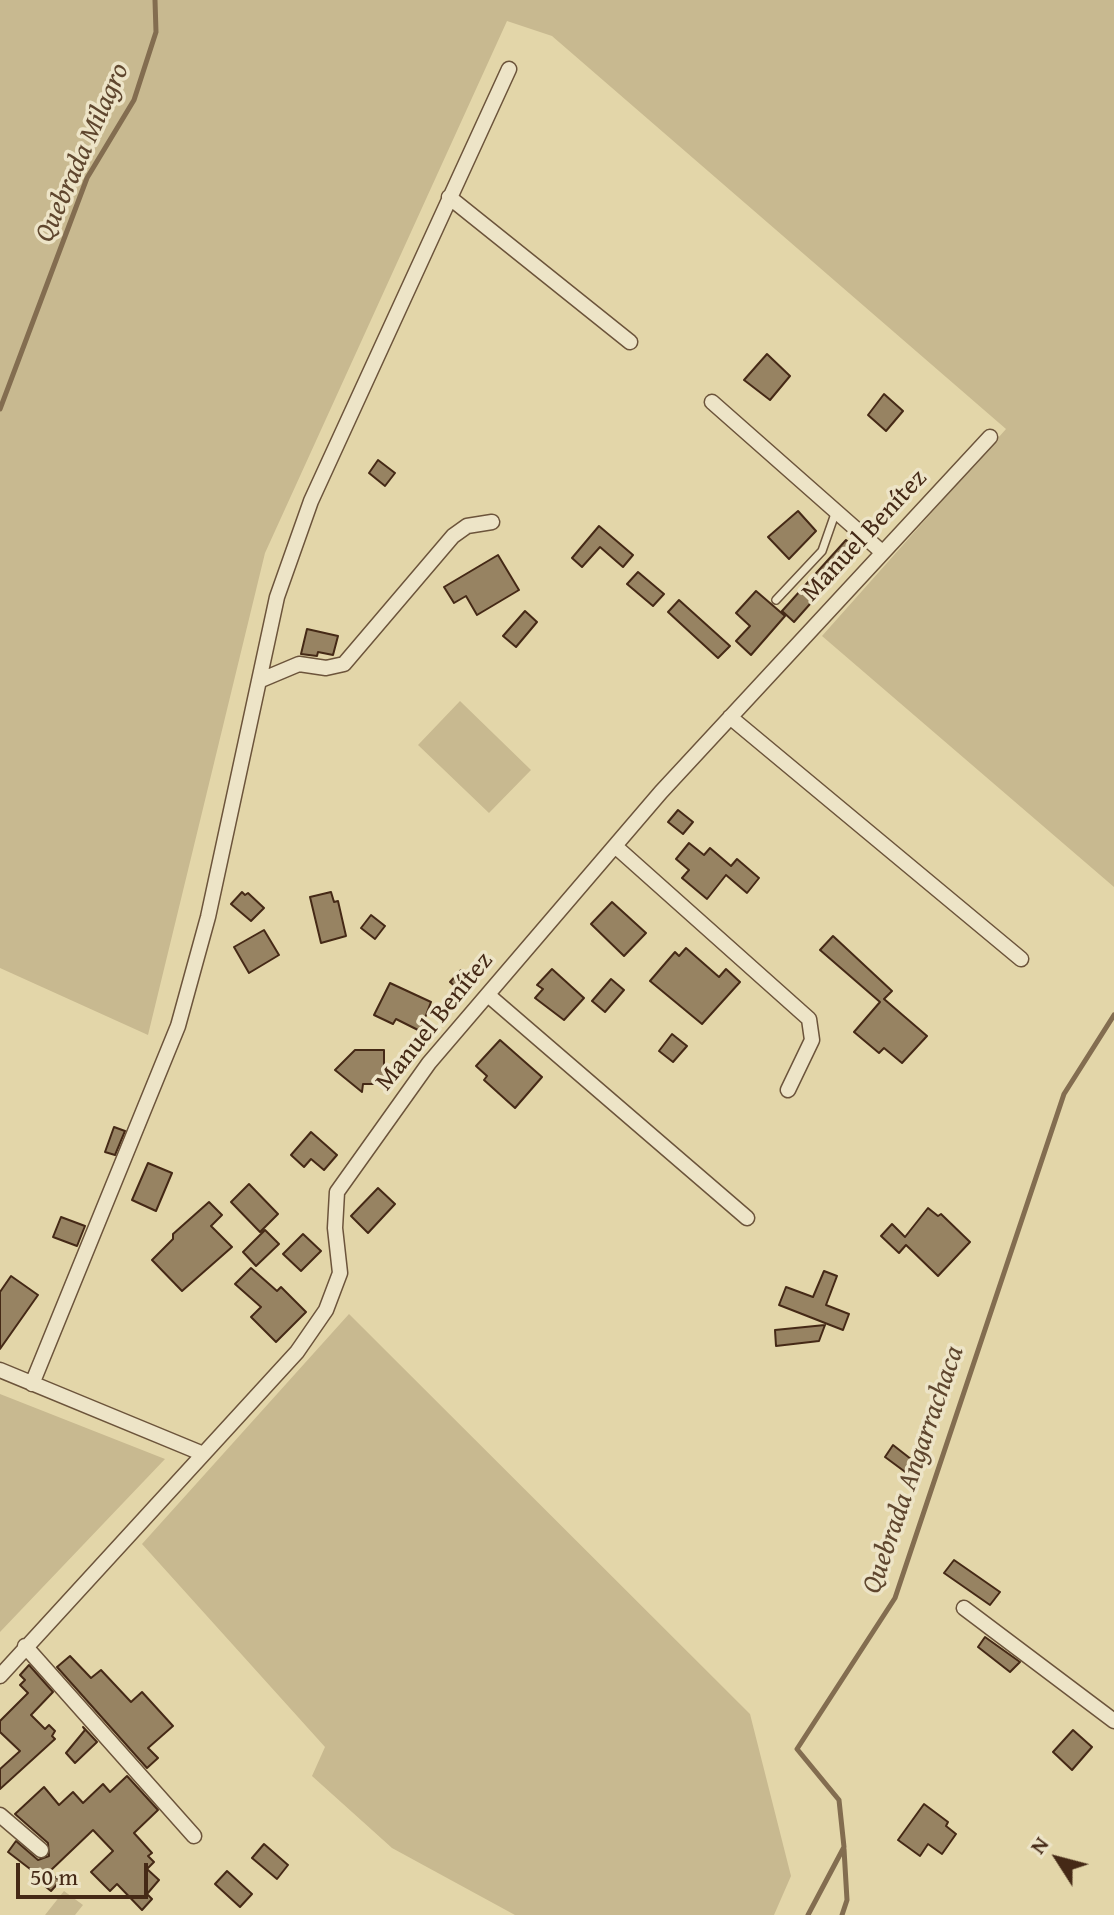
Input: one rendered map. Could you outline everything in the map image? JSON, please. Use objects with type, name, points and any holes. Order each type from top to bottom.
[{"type":"street","points":[[32,1384],[178,1026],[208,917],[277,597],[311,501],[509,69]]},
{"type":"street","points":[[449,197],[630,342]]},
{"type":"street","points":[[712,402],[882,552]]},
{"type":"street","name":"Manuel Benítez","points":[[0,1676],[201,1453],[297,1352],[326,1310],[340,1273],[335,1228],[337,1192],[429,1063],[730,717],[990,437]]},
{"type":"street","points":[[261,680],[299,664],[326,668],[344,664],[453,536],[467,526],[492,522]]},
{"type":"street","points":[[730,717],[1021,959]]},
{"type":"street","points":[[615,846],[809,1019],[812,1040],[788,1090]]},
{"type":"street","points":[[488,995],[747,1218]]},
{"type":"street","points":[[0,1370],[201,1453]]},
{"type":"street","points":[[964,1608],[1114,1721]]},
{"type":"street","points":[[25,1646],[194,1836]]},
{"type":"street","points":[[0,1815],[41,1850]]},
{"type":"lane","points":[[776,600],[822,551],[836,511]]},
{"type":"shaded area","points":[[0,0],[1114,0],[1114,887],[822,636],[1006,429],[552,36],[507,21],[265,553],[148,1035],[0,968]]},
{"type":"shaded area","points":[[460,701],[531,770],[489,813],[418,745]]},
{"type":"shaded area","points":[[349,1314],[750,1714],[791,1876],[774,1915],[515,1915],[392,1848],[312,1776],[325,1747],[142,1544]]},
{"type":"shaded area","points":[[0,1394],[165,1459],[0,1632]]},
{"type":"shaded area","points":[[64,1891],[83,1905],[75,1915],[45,1915]]},
{"type":"building","points":[[767,354],[790,376],[770,400],[744,380]]},
{"type":"building","points":[[884,394],[903,411],[886,431],[868,415]]},
{"type":"building","points":[[378,460],[395,473],[385,486],[369,473]]},
{"type":"building","points":[[798,511],[816,531],[789,559],[768,537]]},
{"type":"building","points":[[599,526],[633,555],[623,567],[600,547],[582,567],[572,558]]},
{"type":"building","points":[[846,540],[858,550],[794,622],[782,611]]},
{"type":"building","points":[[498,555],[519,590],[477,615],[466,596],[454,603],[444,587]]},
{"type":"building","points":[[638,572],[664,594],[653,606],[627,584]]},
{"type":"building","points":[[756,591],[785,616],[751,655],[736,641],[750,626],[736,613]]},
{"type":"building","points":[[679,600],[730,646],[718,658],[668,612]]},
{"type":"building","points":[[525,611],[537,622],[516,647],[503,636]]},
{"type":"building","points":[[307,629],[338,636],[333,655],[318,652],[317,656],[301,654]]},
{"type":"building","points":[[678,810],[693,822],[683,834],[668,822]]},
{"type":"building","points":[[689,843],[704,855],[710,848],[731,866],[737,859],[759,878],[747,893],[726,875],[707,899],[682,878],[689,870],[676,859]]},
{"type":"building","points":[[242,892],[245,895],[248,893],[264,908],[251,921],[231,904]]},
{"type":"building","points":[[331,892],[334,902],[338,901],[346,936],[321,943],[310,897]]},
{"type":"building","points":[[612,902],[646,933],[624,956],[591,924]]},
{"type":"building","points":[[371,915],[385,926],[375,939],[361,928]]},
{"type":"building","points":[[264,930],[279,955],[249,973],[234,947]]},
{"type":"building","points":[[833,936],[892,991],[884,999],[927,1036],[902,1063],[884,1048],[879,1053],[854,1032],[880,1002],[820,950]]},
{"type":"building","points":[[686,948],[719,977],[726,969],[740,982],[702,1024],[650,981],[675,952],[679,956]]},
{"type":"building","points":[[552,969],[584,998],[564,1020],[535,998],[543,989],[537,985]]},
{"type":"building","points":[[461,970],[476,984],[465,995],[450,982]]},
{"type":"building","points":[[611,979],[624,990],[605,1012],[592,1001]]},
{"type":"building","points":[[390,983],[431,1002],[420,1031],[396,1019],[393,1024],[374,1015]]},
{"type":"building","points":[[672,1034],[687,1046],[673,1062],[659,1051]]},
{"type":"building","points":[[500,1040],[542,1077],[515,1108],[484,1080],[487,1076],[476,1066]]},
{"type":"building","points":[[355,1050],[384,1050],[384,1084],[363,1084],[362,1092],[335,1070]]},
{"type":"building","points":[[114,1127],[125,1131],[115,1155],[105,1152]]},
{"type":"building","points":[[311,1132],[337,1155],[324,1170],[311,1159],[304,1167],[291,1155]]},
{"type":"building","points":[[148,1163],[172,1173],[156,1211],[132,1200]]},
{"type":"building","points":[[249,1184],[278,1214],[260,1232],[231,1202]]},
{"type":"building","points":[[378,1188],[395,1204],[368,1233],[351,1216]]},
{"type":"building","points":[[209,1202],[222,1215],[211,1226],[232,1247],[182,1291],[152,1260],[173,1239],[173,1234]]},
{"type":"building","points":[[928,1208],[938,1216],[941,1214],[970,1242],[938,1276],[906,1245],[899,1253],[881,1236],[892,1224],[905,1237]]},
{"type":"building","points":[[61,1217],[85,1226],[77,1246],[53,1237]]},
{"type":"building","points":[[265,1230],[279,1244],[256,1266],[243,1252]]},
{"type":"building","points":[[303,1234],[321,1251],[301,1271],[283,1254]]},
{"type":"building","points":[[251,1268],[277,1291],[281,1287],[306,1312],[276,1342],[251,1317],[261,1307],[235,1284]]},
{"type":"building","points":[[824,1271],[837,1276],[826,1305],[849,1314],[843,1330],[779,1305],[786,1287],[813,1297]]},
{"type":"building","points":[[11,1276],[38,1295],[0,1349],[0,1292]]},
{"type":"building","points":[[825,1325],[819,1341],[776,1346],[775,1330]]},
{"type":"building","points":[[893,1445],[916,1463],[908,1474],[885,1457]]},
{"type":"building","points":[[954,1560],[1000,1592],[990,1605],[944,1573]]},
{"type":"building","points":[[985,1637],[1020,1662],[1010,1672],[978,1647]]},
{"type":"building","points":[[70,1656],[91,1678],[101,1670],[131,1702],[142,1692],[173,1726],[148,1748],[158,1758],[147,1768],[57,1667]]},
{"type":"building","points":[[29,1665],[53,1692],[31,1715],[45,1729],[49,1725],[55,1731],[52,1736],[55,1739],[0,1789],[0,1769],[20,1751],[0,1732],[0,1721],[28,1693],[20,1685],[25,1680],[20,1675]]},
{"type":"building","points":[[83,1727],[97,1742],[75,1763],[66,1753],[85,1730]]},
{"type":"building","points":[[1073,1730],[1092,1747],[1072,1770],[1053,1752]]},
{"type":"building","points":[[127,1776],[158,1810],[134,1833],[152,1853],[148,1856],[154,1862],[147,1869],[159,1880],[147,1894],[152,1899],[142,1910],[117,1884],[110,1891],[91,1872],[113,1851],[93,1830],[49,1872],[60,1881],[51,1891],[31,1875],[34,1872],[8,1852],[16,1841],[38,1860],[49,1856],[48,1843],[15,1814],[44,1787],[59,1805],[73,1792],[83,1803],[103,1784],[110,1792]]},
{"type":"building","points":[[924,1804],[948,1822],[946,1826],[956,1834],[942,1854],[928,1844],[920,1856],[898,1840]]},
{"type":"building","points":[[264,1844],[288,1865],[277,1879],[252,1858]]},
{"type":"building","points":[[227,1871],[252,1894],[240,1907],[215,1884]]},
{"type":"waterway","name":"Quebrada Milagro","points":[[0,409],[87,178],[134,100],[156,32],[155,0]]},
{"type":"waterway","name":"Quebrada Angarrachaca","points":[[808,1915],[844,1847],[839,1800],[797,1749],[895,1598],[1064,1094],[1114,1015]]},
{"type":"waterway","points":[[842,1915],[847,1900],[844,1849]]}]
